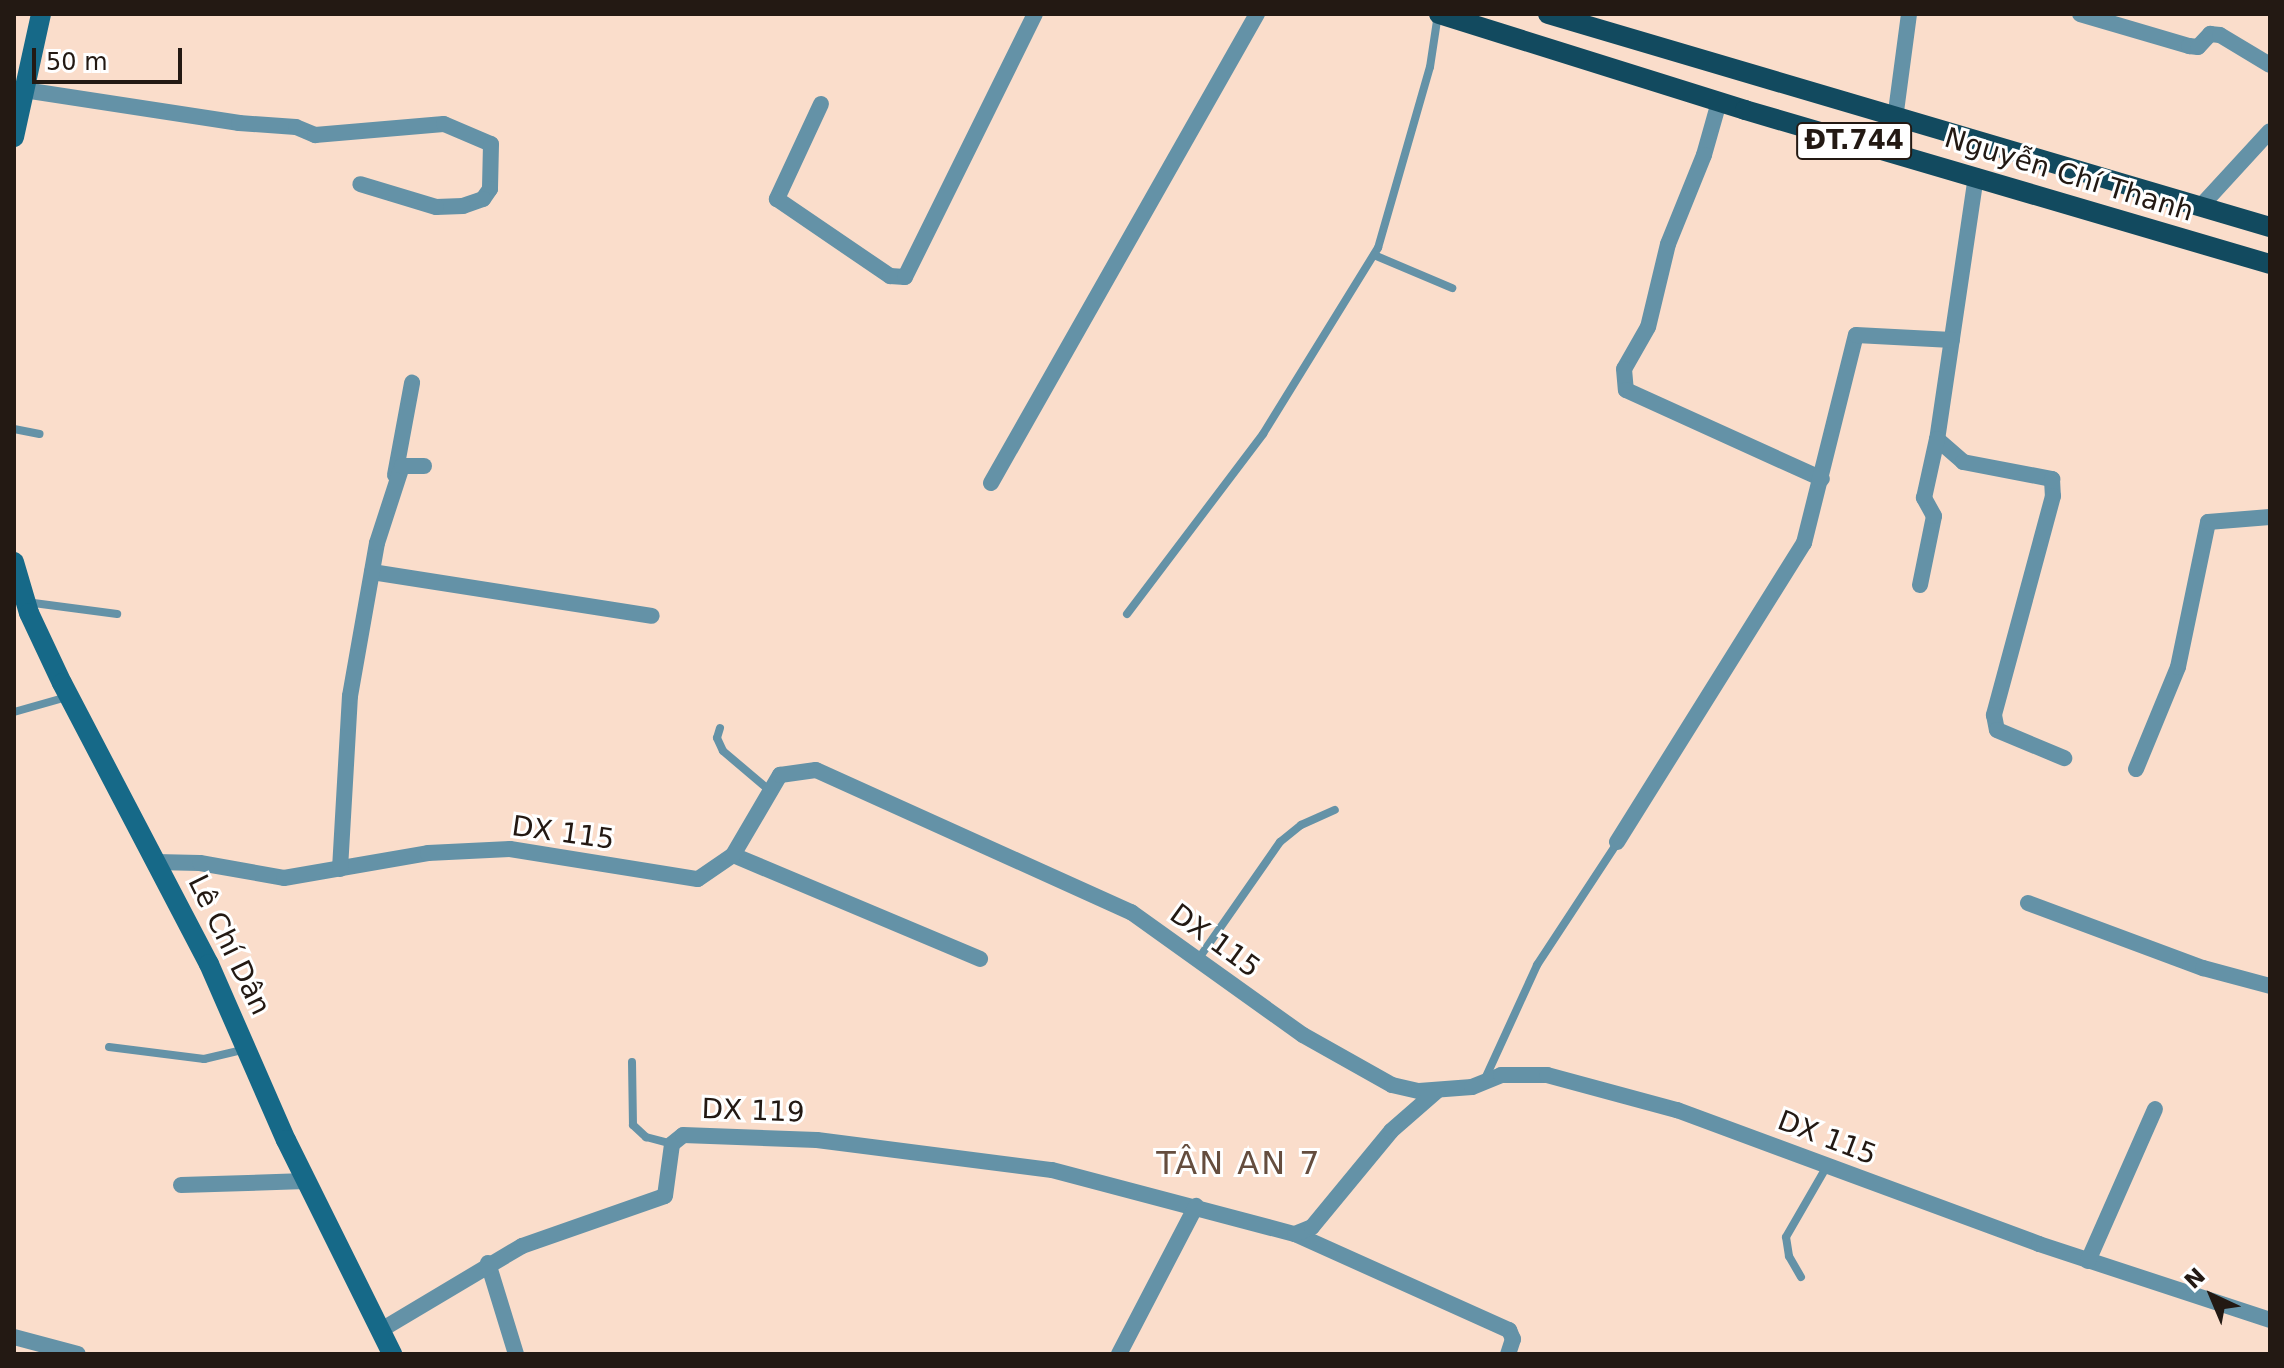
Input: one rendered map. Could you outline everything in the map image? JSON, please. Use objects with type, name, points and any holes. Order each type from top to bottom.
[{"type":"main road","name":"Nguyễn Chí Thanh","points":[[1438,14],[1719,102],[2270,264]]},
{"type":"main road","name":"Nguyễn Chí Thanh","points":[[1548,14],[1895,119],[2270,227]]},
{"type":"main road","points":[[2191,241],[2200,207]]},
{"type":"street","points":[[14,137],[41,14]]},
{"type":"street","points":[[821,104],[777,199],[890,276],[905,277],[1035,14]]},
{"type":"street","points":[[991,483],[1257,14]]},
{"type":"street","points":[[1895,119],[1909,14]]},
{"type":"street","points":[[2080,14],[2189,46],[2198,47],[2210,34],[2220,35],[2270,65]]},
{"type":"street","points":[[24,90],[239,123],[296,127],[315,135],[444,124],[491,144],[490,189],[483,199],[463,206],[436,207],[360,184]]},
{"type":"street","points":[[1719,102],[1704,155],[1668,244],[1648,327],[1624,369],[1626,390],[1822,479]]},
{"type":"street","points":[[2200,207],[2270,131]]},
{"type":"street","points":[[1920,585],[1934,516],[1924,498],[1937,439],[1976,176]]},
{"type":"street","points":[[1617,842],[1795,560],[1822,479],[1837,393],[1856,335],[1952,340]]},
{"type":"street","points":[[340,869],[350,696],[372,572],[396,477],[412,383]]},
{"type":"street","points":[[1937,439],[1963,462],[2052,479],[2053,496],[1994,715],[1997,730],[2064,758]]},
{"type":"street","points":[[396,477],[407,463],[424,466]]},
{"type":"street","points":[[2136,769],[2178,667],[2208,522],[2270,517]]},
{"type":"street","name":"Lê Chí Dân","points":[[14,562],[26,601],[69,697],[249,1048],[306,1181],[392,1354]]},
{"type":"street","points":[[372,572],[652,616]]},
{"type":"street","name":"DX 115","points":[[156,862],[200,863],[284,878],[428,853],[510,849],[698,879],[733,855],[780,775],[816,770],[1131,912],[1196,962],[1303,1035],[1392,1085],[1438,1089],[1483,1082],[1501,1075],[1547,1075],[1677,1110],[2088,1261],[2270,1320]]},
{"type":"street","points":[[733,855],[980,959]]},
{"type":"street","points":[[2028,903],[2203,968],[2270,986]]},
{"type":"street","points":[[1295,1234],[1312,1227],[1391,1131],[1438,1089]]},
{"type":"street","points":[[2088,1261],[2155,1109]]},
{"type":"street","name":"DX 119","points":[[381,1330],[488,1263],[522,1246],[665,1196],[672,1144],[683,1135],[817,1140],[1052,1170],[1196,1206],[1295,1234],[1509,1330],[1513,1339],[1508,1354]]},
{"type":"street","points":[[181,1185],[306,1181]]},
{"type":"street","points":[[1119,1354],[1196,1206]]},
{"type":"street","points":[[488,1263],[516,1354]]},
{"type":"street","points":[[14,1337],[32,1349],[78,1354]]},
{"type":"lane","points":[[1127,614],[1263,434],[1374,255],[1420,104],[1438,14]]},
{"type":"lane","points":[[1374,255],[1452,288]]},
{"type":"lane","points":[[14,429],[40,434]]},
{"type":"lane","points":[[26,601],[117,614]]},
{"type":"lane","points":[[14,712],[69,697]]},
{"type":"lane","points":[[720,728],[717,738],[723,751],[769,790]]},
{"type":"lane","points":[[1196,962],[1280,842],[1301,825],[1335,810]]},
{"type":"lane","points":[[1483,1082],[1537,965],[1617,842]]},
{"type":"lane","points":[[109,1047],[204,1059],[249,1048]]},
{"type":"lane","points":[[632,1062],[633,1125],[646,1137],[672,1144]]},
{"type":"lane","points":[[1801,1277],[1789,1256],[1786,1237],[1827,1166]]},
{"type":"district","name":"TÂN AN 7","points":[[1239,1163]]}]
